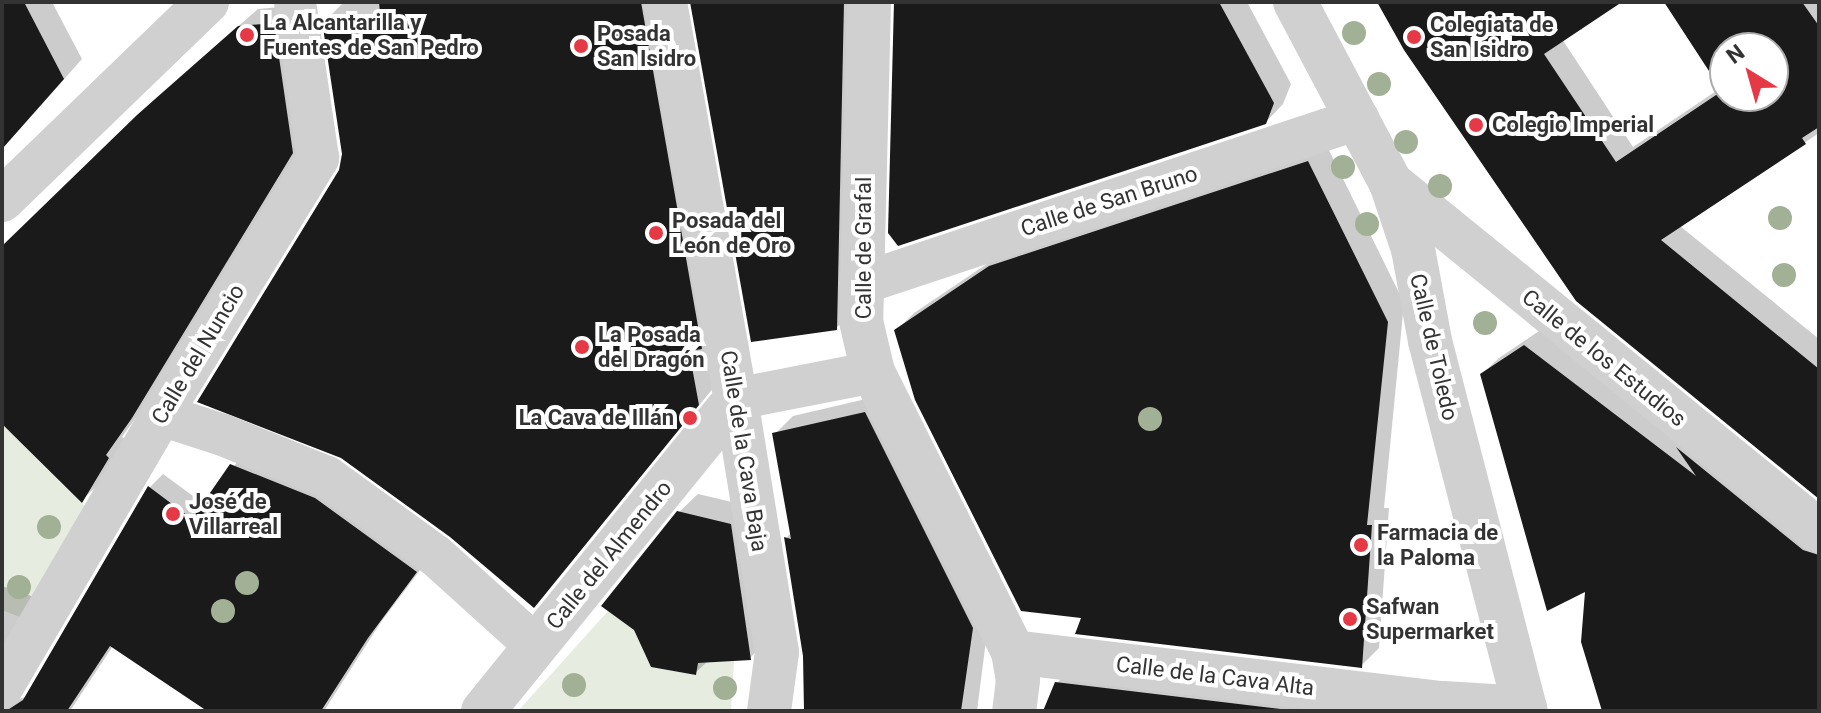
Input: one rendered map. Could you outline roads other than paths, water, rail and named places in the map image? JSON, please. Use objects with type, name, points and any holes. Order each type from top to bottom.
[{"type":"street","name":"Calle del Nuncio","points":[[2,688],[161,415],[318,158],[295,2]]},
{"type":"street","name":"Calle de la Cava Baja","points":[[665,2],[736,399],[777,652],[769,711]]},
{"type":"street","name":"Calle de Grafal","points":[[869,2],[861,321],[873,372],[1013,652]]},
{"type":"street","name":"Calle de Toledo","points":[[1295,2],[1391,183],[1413,249],[1430,341],[1525,710]]},
{"type":"street","points":[[2,200],[192,9]]},
{"type":"street","name":"Calle de San Bruno","points":[[860,284],[1358,119]]},
{"type":"street","name":"Calle de los Estudios","points":[[1391,183],[1819,531]]},
{"type":"street","points":[[736,399],[873,372]]},
{"type":"street","name":"Calle del Almendro","points":[[483,711],[736,399]]},
{"type":"street","points":[[161,415],[237,440],[327,477],[436,556],[535,645]]},
{"type":"street","points":[[1013,652],[1018,680],[1014,711]]},
{"type":"street","name":"Calle de la Cava Alta","points":[[1013,652],[1525,710]]},
{"type":"place","name":"La Alcantarilla y Fuentes de San Pedro","points":[[247,35]]},
{"type":"place","name":"Colegiata de San Isidro","points":[[1414,37]]},
{"type":"place","name":"Posada San Isidro","points":[[581,46]]},
{"type":"place","name":"Colegio Imperial","points":[[1476,125]]},
{"type":"place","name":"Posada del León de Oro","points":[[656,233]]},
{"type":"place","name":"La Posada del Dragón","points":[[582,347]]},
{"type":"place","name":"La Cava de Illán","points":[[690,418]]},
{"type":"place","name":"José de Villarreal","points":[[173,514]]},
{"type":"place","name":"Farmacia de la Paloma","points":[[1361,545]]},
{"type":"place","name":"Safwan Supermarket","points":[[1350,619]]}]
